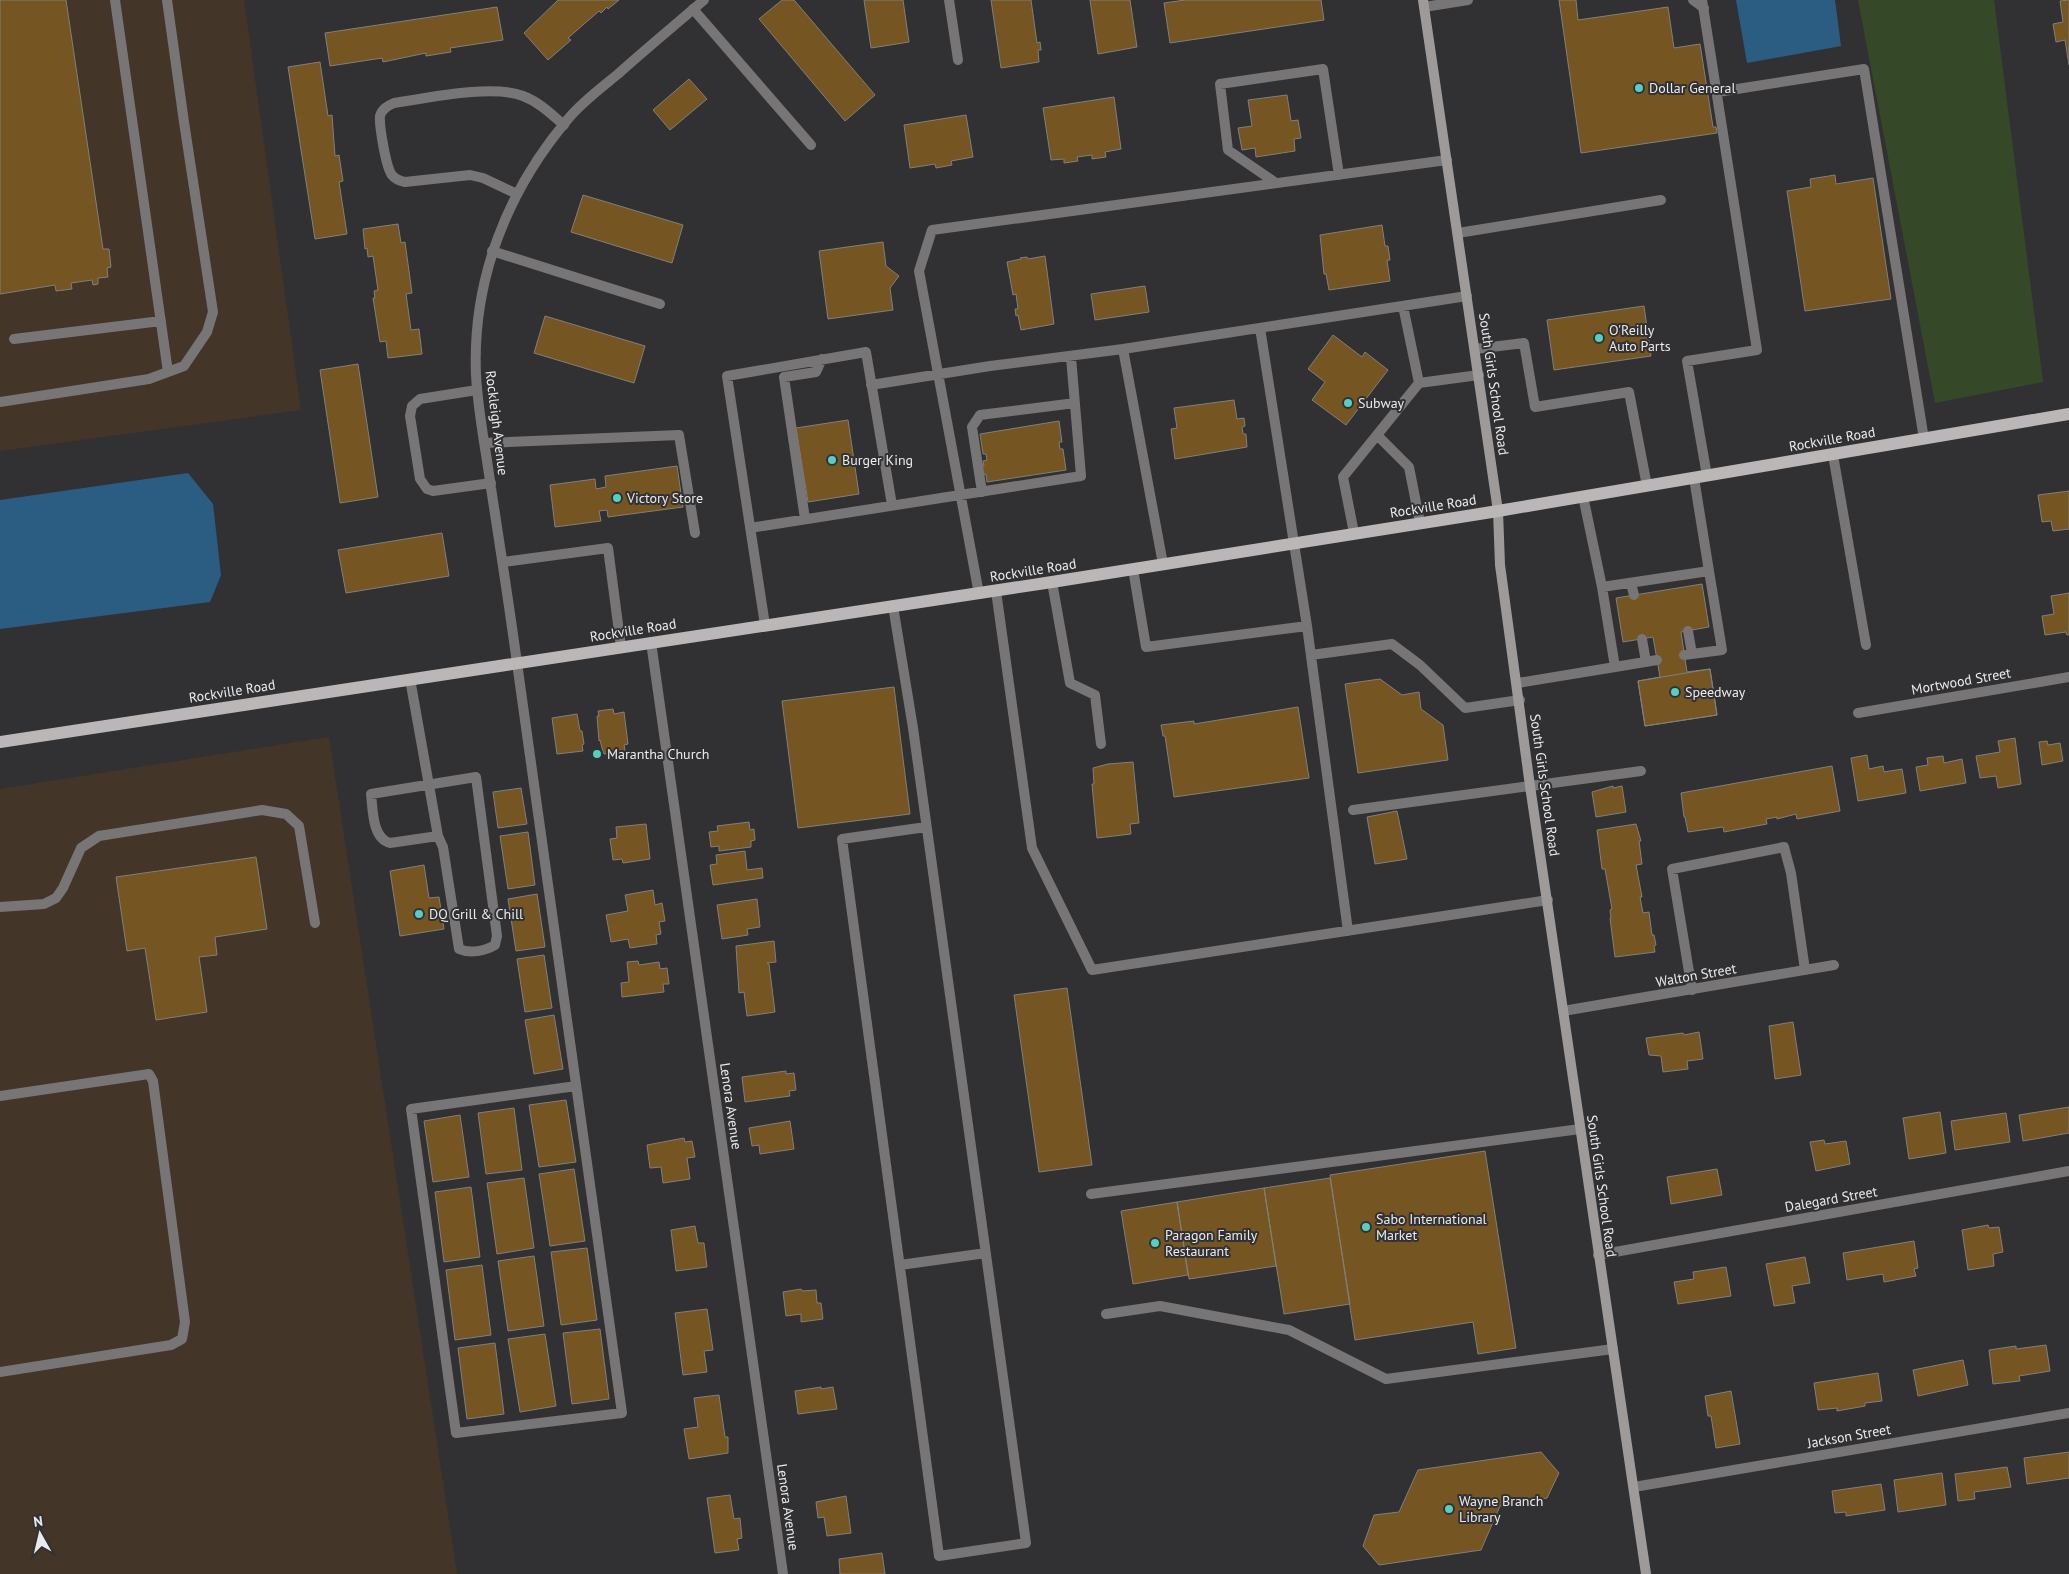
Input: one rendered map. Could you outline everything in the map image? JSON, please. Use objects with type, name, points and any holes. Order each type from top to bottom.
[{"type":"main road","name":"South Girls School Road","points":[[1424,3],[1498,511],[1500,565],[1518,684],[1530,786],[1646,1574]]},
{"type":"main road","name":"Rockville Road","points":[[0,742],[651,642],[979,594],[1498,511],[2069,414]]},
{"type":"street","points":[[115,0],[168,372]]},
{"type":"street","points":[[0,402],[150,379],[184,366],[208,332],[213,312],[167,0]]},
{"type":"street","name":"Rockleigh Avenue","points":[[576,1086],[411,1109],[456,1434],[622,1413],[518,663],[477,390],[476,340],[479,313],[492,251],[508,210],[545,148],[593,94],[704,0]]},
{"type":"street","points":[[949,0],[958,60]]},
{"type":"street","points":[[1424,3],[1468,0]]},
{"type":"street","points":[[1688,631],[1688,655],[1722,650],[1709,571],[1701,477],[1687,361],[1757,350],[1703,4],[1693,0]]},
{"type":"street","points":[[693,9],[811,145]]},
{"type":"street","points":[[1276,183],[1228,150],[1220,84],[1323,69],[1339,175]]},
{"type":"street","points":[[1718,92],[1864,69],[1924,439]]},
{"type":"street","points":[[517,194],[483,178],[470,175],[405,182],[399,180],[390,173],[380,122],[382,112],[388,105],[394,103],[493,90],[511,92],[531,100],[564,125]]},
{"type":"street","points":[[979,594],[919,271],[932,230],[1447,160]]},
{"type":"street","points":[[1458,233],[1661,200]]},
{"type":"street","points":[[492,251],[660,304]]},
{"type":"street","points":[[872,385],[990,366],[1071,357],[1467,296]]},
{"type":"street","points":[[1403,306],[1419,383]]},
{"type":"street","points":[[14,339],[161,321]]},
{"type":"street","points":[[1260,328],[1295,543],[1348,931]]},
{"type":"street","points":[[1475,349],[1524,343],[1535,407],[1629,392],[1647,486]]},
{"type":"street","points":[[1123,349],[1163,564]]},
{"type":"street","points":[[765,626],[727,376],[866,352],[892,505]]},
{"type":"street","points":[[750,528],[1081,476],[1071,357]]},
{"type":"street","points":[[806,519],[784,378],[816,372],[822,359]]},
{"type":"street","points":[[1354,533],[1343,477],[1377,434],[1419,383],[1479,375]]},
{"type":"street","points":[[477,390],[420,399],[412,406],[410,416],[419,476],[421,482],[427,488],[434,490],[491,483]]},
{"type":"street","points":[[982,492],[972,427],[980,415],[1075,403]]},
{"type":"street","points":[[1377,434],[1409,467],[1420,523]]},
{"type":"street","points":[[485,443],[679,435],[695,533]]},
{"type":"street","points":[[1833,455],[1866,645]]},
{"type":"street","points":[[1583,496],[1602,587],[1615,667]]},
{"type":"street","points":[[502,562],[608,548],[621,647]]},
{"type":"street","points":[[1133,569],[1146,647],[1307,626]]},
{"type":"street","points":[[1602,587],[1709,571]]},
{"type":"street","points":[[1678,576],[1680,587]]},
{"type":"street","points":[[1052,582],[1070,683],[1095,695],[1101,744]]},
{"type":"street","points":[[1631,583],[1634,595]]},
{"type":"street","points":[[996,591],[1032,848],[1092,970],[1548,900]]},
{"type":"street","points":[[894,606],[926,826],[1026,1543],[939,1556],[842,839],[926,826]]},
{"type":"street","points":[[1642,639],[1646,662]]},
{"type":"street","name":"Lenora Avenue","points":[[651,642],[783,1574]]},
{"type":"street","points":[[1311,656],[1392,644],[1420,665],[1465,708],[1520,700]]},
{"type":"street","points":[[1518,684],[1657,660]]},
{"type":"street","name":"Mortwood Street","points":[[1858,713],[2069,677]]},
{"type":"street","points":[[410,679],[430,783],[438,836],[443,847],[459,949],[473,952],[491,947],[495,945],[497,936],[476,778],[430,783],[372,794],[375,823],[384,841],[390,843],[438,836]]},
{"type":"street","points":[[1353,810],[1641,771]]},
{"type":"street","points":[[0,907],[44,904],[56,898],[63,888],[81,848],[99,836],[262,810],[286,814],[299,826],[315,923]]},
{"type":"street","points":[[1692,990],[1672,869],[1784,847],[1791,873],[1805,970]]},
{"type":"street","name":"Walton Street","points":[[1562,1011],[1834,965]]},
{"type":"street","points":[[0,1096],[149,1074],[153,1081],[184,1322],[182,1339],[171,1345],[0,1372]]},
{"type":"street","points":[[1091,1194],[1580,1129]]},
{"type":"street","name":"Dalegard Street","points":[[1598,1255],[2069,1171]]},
{"type":"street","points":[[900,1266],[986,1253]]},
{"type":"street","points":[[1106,1314],[1160,1306],[1288,1330],[1386,1379],[1613,1349]]},
{"type":"street","name":"Jackson Street","points":[[1634,1487],[2069,1413]]},
{"type":"shaded area","points":[[0,0],[244,0],[301,410],[0,451]]},
{"type":"shaded area","points":[[329,737],[457,1574],[0,1574],[0,789]]},
{"type":"green space","points":[[1858,0],[1994,0],[2043,382],[1935,403]]},
{"type":"water","points":[[1736,0],[1835,0],[1841,46],[1747,63]]},
{"type":"water","points":[[188,473],[213,504],[221,575],[210,602],[0,629],[0,500]]},
{"type":"building","points":[[0,0],[66,0],[103,249],[109,249],[111,267],[107,268],[108,277],[98,278],[98,284],[93,285],[92,280],[71,283],[72,289],[56,291],[55,285],[0,294]]},
{"type":"building","points":[[558,0],[619,0],[601,13],[599,11],[568,38],[571,40],[548,60],[524,33]]},
{"type":"building","points":[[782,0],[794,0],[875,95],[845,121],[759,19]]},
{"type":"building","points":[[864,0],[903,0],[909,42],[871,48]]},
{"type":"building","points":[[991,0],[1031,0],[1037,43],[1040,42],[1041,50],[1038,50],[1039,62],[1001,68]]},
{"type":"building","points":[[1090,0],[1130,0],[1137,47],[1098,54]]},
{"type":"building","points":[[1185,0],[1321,0],[1324,20],[1170,43],[1164,3]]},
{"type":"building","name":"Dollar General","points":[[1559,0],[1576,0],[1578,20],[1668,7],[1674,48],[1700,44],[1713,127],[1716,127],[1717,133],[1581,153]]},
{"type":"building","points":[[2069,0],[2069,65],[2065,40],[2056,42],[2053,24],[2063,22],[2060,1]]},
{"type":"building","points":[[497,7],[503,40],[450,48],[451,52],[426,56],[426,53],[383,62],[382,58],[330,66],[325,33]]},
{"type":"building","points":[[320,62],[328,116],[332,115],[335,156],[339,155],[343,181],[339,182],[347,234],[315,239],[288,67]]},
{"type":"building","points":[[689,79],[707,99],[670,130],[653,110]]},
{"type":"building","points":[[1287,95],[1291,121],[1298,120],[1301,138],[1294,139],[1295,151],[1256,157],[1255,148],[1242,150],[1238,128],[1252,126],[1248,100]]},
{"type":"building","points":[[1114,97],[1121,149],[1105,152],[1106,157],[1092,159],[1092,155],[1077,157],[1078,161],[1064,163],[1064,159],[1051,160],[1043,108]]},
{"type":"building","points":[[966,115],[973,157],[951,161],[952,165],[936,168],[935,164],[910,168],[904,125]]},
{"type":"building","points":[[1835,175],[1836,184],[1873,178],[1891,299],[1805,311],[1787,191],[1811,187],[1810,179]]},
{"type":"building","points":[[583,195],[683,225],[672,263],[571,232]]},
{"type":"building","points":[[398,224],[401,243],[405,242],[412,293],[406,294],[411,330],[419,329],[422,354],[388,358],[386,341],[380,342],[373,298],[375,298],[374,291],[378,290],[373,256],[368,257],[367,248],[365,249],[363,229]]},
{"type":"building","points":[[1382,225],[1385,246],[1388,246],[1390,260],[1387,260],[1390,281],[1329,290],[1326,274],[1324,274],[1320,235]]},
{"type":"building","points":[[883,242],[886,266],[899,276],[890,288],[893,310],[828,319],[819,251]]},
{"type":"building","points":[[1045,256],[1054,324],[1021,330],[1015,309],[1018,309],[1016,294],[1013,295],[1007,262],[1020,258],[1027,257],[1028,259]]},
{"type":"building","points":[[1145,286],[1149,312],[1095,320],[1091,294]]},
{"type":"building","name":"O'Reilly Auto Parts","points":[[1644,306],[1651,356],[1554,370],[1547,320]]},
{"type":"building","points":[[545,316],[645,346],[634,383],[534,353]]},
{"type":"building","points":[[1333,335],[1362,357],[1365,352],[1388,370],[1346,425],[1312,400],[1325,382],[1308,369]]},
{"type":"building","points":[[358,364],[378,497],[340,503],[320,370]]},
{"type":"building","points":[[1234,400],[1237,419],[1244,418],[1245,426],[1242,427],[1243,434],[1246,434],[1247,447],[1175,459],[1171,429],[1177,428],[1174,408]]},
{"type":"building","points":[[848,420],[859,494],[808,502],[796,428]]},
{"type":"building","points":[[1059,421],[1062,442],[1059,442],[1060,449],[1063,449],[1066,470],[987,482],[986,474],[982,475],[981,466],[984,466],[983,461],[987,460],[986,454],[983,454],[980,434]]},
{"type":"building","name":"Victory Store","points":[[677,466],[683,507],[608,517],[607,510],[599,511],[601,521],[555,527],[550,485],[595,479],[596,489],[606,487],[605,476]]},
{"type":"building","points":[[2069,491],[2069,529],[2053,531],[2051,521],[2042,522],[2038,495]]},
{"type":"building","points":[[442,533],[449,576],[346,593],[338,550]]},
{"type":"building","name":"Speedway","points":[[1702,584],[1709,627],[1681,632],[1687,672],[1710,669],[1717,715],[1645,726],[1638,681],[1660,677],[1653,637],[1623,642],[1616,598]]},
{"type":"building","points":[[2069,593],[2069,635],[2066,632],[2045,635],[2042,616],[2054,614],[2051,596]]},
{"type":"building","points":[[1710,669],[1717,715],[1645,726],[1638,681]]},
{"type":"building","points":[[1380,679],[1402,695],[1419,692],[1421,709],[1443,725],[1448,760],[1358,773],[1345,684]]},
{"type":"building","points":[[894,687],[910,814],[798,828],[782,701]]},
{"type":"building","points":[[1298,707],[1309,778],[1174,797],[1165,736],[1163,736],[1161,725],[1194,721],[1194,724]]},
{"type":"building","points":[[613,709],[614,714],[624,712],[628,744],[624,745],[626,755],[613,757],[613,753],[604,754],[599,741],[597,716],[599,716],[598,711]]},
{"type":"building","points":[[577,714],[580,731],[582,731],[583,751],[557,754],[552,718]]},
{"type":"building","points":[[2015,738],[2021,784],[1998,788],[1996,776],[1980,778],[1976,756],[2000,752],[1998,741]]},
{"type":"building","points":[[2047,741],[2048,745],[2060,743],[2063,761],[2042,765],[2039,742]]},
{"type":"building","points":[[1867,755],[1869,769],[1883,766],[1884,772],[1902,769],[1906,793],[1858,801],[1851,758]]},
{"type":"building","points":[[1943,756],[1944,763],[1962,759],[1966,783],[1920,791],[1916,767],[1928,765],[1927,758]]},
{"type":"building","points":[[1133,762],[1139,823],[1130,824],[1131,834],[1097,838],[1092,784],[1094,784],[1093,768],[1108,764]]},
{"type":"building","points":[[1832,766],[1840,811],[1797,819],[1796,814],[1777,819],[1777,817],[1766,819],[1767,824],[1724,832],[1723,827],[1688,832],[1681,793]]},
{"type":"building","points":[[1613,786],[1613,788],[1622,786],[1626,812],[1596,817],[1592,792]]},
{"type":"building","points":[[521,788],[527,824],[498,828],[493,792]]},
{"type":"building","points":[[1397,811],[1407,859],[1375,864],[1367,817]]},
{"type":"building","points":[[749,822],[750,830],[754,829],[755,840],[751,841],[751,847],[719,851],[719,846],[711,847],[709,832],[718,831],[717,826]]},
{"type":"building","points":[[646,824],[650,859],[623,863],[622,859],[613,860],[610,839],[617,838],[616,827]]},
{"type":"building","points":[[1636,824],[1641,841],[1639,841],[1642,864],[1636,865],[1642,897],[1640,897],[1643,913],[1649,912],[1652,935],[1654,935],[1656,945],[1654,946],[1655,952],[1615,957],[1610,918],[1610,910],[1612,909],[1605,869],[1602,869],[1597,830]]},
{"type":"building","points":[[528,832],[535,885],[508,889],[500,836]]},
{"type":"building","points":[[745,851],[747,870],[762,868],[763,878],[713,885],[710,865],[717,864],[716,855]]},
{"type":"building","points":[[256,857],[267,929],[215,937],[217,955],[199,957],[207,1012],[156,1020],[145,948],[127,951],[116,877]]},
{"type":"building","name":"DQ Grill & Chill","points":[[424,865],[429,898],[439,897],[444,929],[400,936],[390,871]]},
{"type":"building","points":[[653,890],[655,905],[662,903],[665,921],[659,922],[661,934],[656,935],[657,944],[630,948],[628,939],[611,942],[606,915],[628,911],[625,895]]},
{"type":"building","points":[[537,894],[545,947],[516,951],[508,899]]},
{"type":"building","points":[[757,899],[760,927],[747,929],[748,935],[722,939],[717,905]]},
{"type":"building","points":[[774,941],[776,962],[767,963],[769,964],[775,1012],[747,1016],[744,992],[739,993],[736,946]]},
{"type":"building","points":[[544,955],[552,1008],[525,1012],[517,959]]},
{"type":"building","points":[[638,961],[639,965],[659,962],[660,969],[667,968],[669,984],[663,984],[664,992],[622,997],[621,983],[629,982],[627,962]]},
{"type":"building","points":[[1067,988],[1092,1165],[1039,1172],[1014,995]]},
{"type":"building","points":[[554,1015],[563,1069],[534,1074],[525,1020]]},
{"type":"building","points":[[1793,1022],[1801,1075],[1775,1079],[1769,1026]]},
{"type":"building","points":[[1699,1032],[1703,1059],[1687,1061],[1688,1069],[1663,1072],[1661,1056],[1649,1055],[1646,1038]]},
{"type":"building","points":[[786,1071],[786,1074],[794,1073],[796,1090],[789,1091],[790,1096],[745,1102],[742,1077]]},
{"type":"building","points":[[566,1100],[576,1162],[539,1167],[529,1105]]},
{"type":"building","points":[[2069,1107],[2069,1133],[2023,1141],[2019,1115]]},
{"type":"building","points":[[514,1108],[522,1170],[486,1174],[478,1113]]},
{"type":"building","points":[[1940,1112],[1946,1153],[1909,1159],[1903,1118]]},
{"type":"building","points":[[2006,1113],[2010,1142],[1955,1150],[1951,1121]]},
{"type":"building","points":[[460,1115],[469,1177],[433,1182],[424,1121]]},
{"type":"building","points":[[790,1121],[794,1149],[760,1154],[759,1145],[752,1146],[749,1128]]},
{"type":"building","points":[[684,1138],[685,1142],[692,1141],[695,1157],[687,1158],[690,1179],[663,1183],[661,1167],[650,1168],[647,1145]]},
{"type":"building","points":[[1824,1140],[1825,1144],[1846,1141],[1850,1164],[1816,1171],[1810,1142]]},
{"type":"building","points":[[1485,1151],[1516,1348],[1478,1354],[1473,1322],[1355,1340],[1330,1175]]},
{"type":"building","points":[[574,1169],[585,1241],[550,1246],[539,1174]]},
{"type":"building","points":[[1717,1169],[1722,1195],[1671,1204],[1667,1177]]},
{"type":"building","points":[[524,1178],[534,1248],[497,1254],[487,1183]]},
{"type":"building","points":[[1330,1178],[1350,1304],[1284,1314],[1264,1188]]},
{"type":"building","points":[[471,1187],[480,1257],[444,1262],[435,1192]]},
{"type":"building","points":[[1264,1188],[1276,1266],[1189,1279],[1177,1202]]},
{"type":"building","name":"Paragon Family Restaurant","points":[[1177,1202],[1188,1275],[1133,1284],[1121,1211]]},
{"type":"building","points":[[1988,1225],[1989,1228],[1999,1227],[2003,1252],[1993,1254],[1994,1266],[1968,1270],[1962,1230]]},
{"type":"building","points":[[695,1226],[698,1243],[704,1243],[707,1267],[676,1271],[671,1230]]},
{"type":"building","points":[[1914,1241],[1918,1268],[1914,1269],[1916,1276],[1884,1282],[1883,1274],[1847,1280],[1843,1253]]},
{"type":"building","points":[[587,1248],[597,1320],[561,1325],[551,1252]]},
{"type":"building","points":[[534,1256],[544,1326],[508,1331],[498,1261]]},
{"type":"building","points":[[1805,1257],[1810,1283],[1792,1286],[1795,1303],[1774,1306],[1766,1264]]},
{"type":"building","points":[[482,1265],[491,1335],[455,1340],[446,1270]]},
{"type":"building","points":[[1726,1267],[1731,1296],[1678,1304],[1674,1282],[1694,1279],[1693,1272]]},
{"type":"building","points":[[801,1289],[802,1291],[816,1290],[817,1303],[821,1303],[823,1319],[801,1322],[801,1314],[786,1316],[783,1292]]},
{"type":"building","points":[[707,1309],[713,1350],[704,1351],[707,1372],[683,1375],[675,1313]]},
{"type":"building","points":[[600,1329],[609,1399],[572,1404],[563,1333]]},
{"type":"building","points":[[545,1334],[556,1406],[520,1412],[508,1339]]},
{"type":"building","points":[[495,1343],[504,1414],[467,1419],[458,1348]]},
{"type":"building","points":[[2046,1345],[2050,1371],[2019,1376],[2020,1381],[1993,1384],[1989,1350],[2016,1346],[2016,1349]]},
{"type":"building","points":[[1963,1360],[1968,1385],[1918,1396],[1913,1370]]},
{"type":"building","points":[[1878,1373],[1882,1401],[1865,1403],[1865,1406],[1837,1411],[1837,1408],[1818,1410],[1814,1383]]},
{"type":"building","points":[[821,1387],[821,1389],[833,1387],[837,1409],[798,1414],[795,1391]]},
{"type":"building","points":[[1731,1391],[1740,1444],[1716,1448],[1711,1416],[1708,1416],[1705,1396]]},
{"type":"building","points":[[719,1395],[725,1437],[728,1437],[728,1453],[689,1459],[684,1429],[698,1427],[694,1398]]},
{"type":"building","name":"Wayne Branch Library","points":[[1541,1452],[1559,1473],[1547,1498],[1500,1506],[1481,1550],[1379,1565],[1363,1546],[1374,1515],[1399,1512],[1418,1470]]},
{"type":"building","points":[[2069,1452],[2069,1478],[2027,1484],[2024,1458]]},
{"type":"building","points":[[2007,1467],[2011,1487],[1974,1492],[1975,1499],[1958,1501],[1955,1474]]},
{"type":"building","points":[[1942,1473],[1946,1505],[1898,1512],[1894,1480]]},
{"type":"building","points":[[1881,1484],[1885,1510],[1846,1516],[1846,1512],[1835,1513],[1832,1491]]},
{"type":"building","points":[[730,1495],[734,1519],[740,1518],[742,1538],[737,1539],[739,1550],[715,1553],[707,1498]]},
{"type":"building","points":[[846,1496],[851,1533],[827,1536],[824,1517],[818,1518],[816,1502]]},
{"type":"building","points":[[882,1553],[885,1574],[840,1574],[839,1559]]},
{"type":"place","name":"Dollar General","points":[[1639,88]]},
{"type":"place","name":"O'Reilly Auto Parts","points":[[1599,338]]},
{"type":"place","name":"Subway","points":[[1348,403]]},
{"type":"place","name":"Burger King","points":[[832,460]]},
{"type":"place","name":"Victory Store","points":[[617,498]]},
{"type":"place","name":"Speedway","points":[[1675,692]]},
{"type":"place","name":"Marantha Church","points":[[597,754]]},
{"type":"place","name":"DQ Grill & Chill","points":[[419,914]]},
{"type":"place","name":"Sabo International Market","points":[[1366,1227]]},
{"type":"place","name":"Paragon Family Restaurant","points":[[1155,1243]]},
{"type":"place","name":"Wayne Branch Library","points":[[1449,1509]]}]
